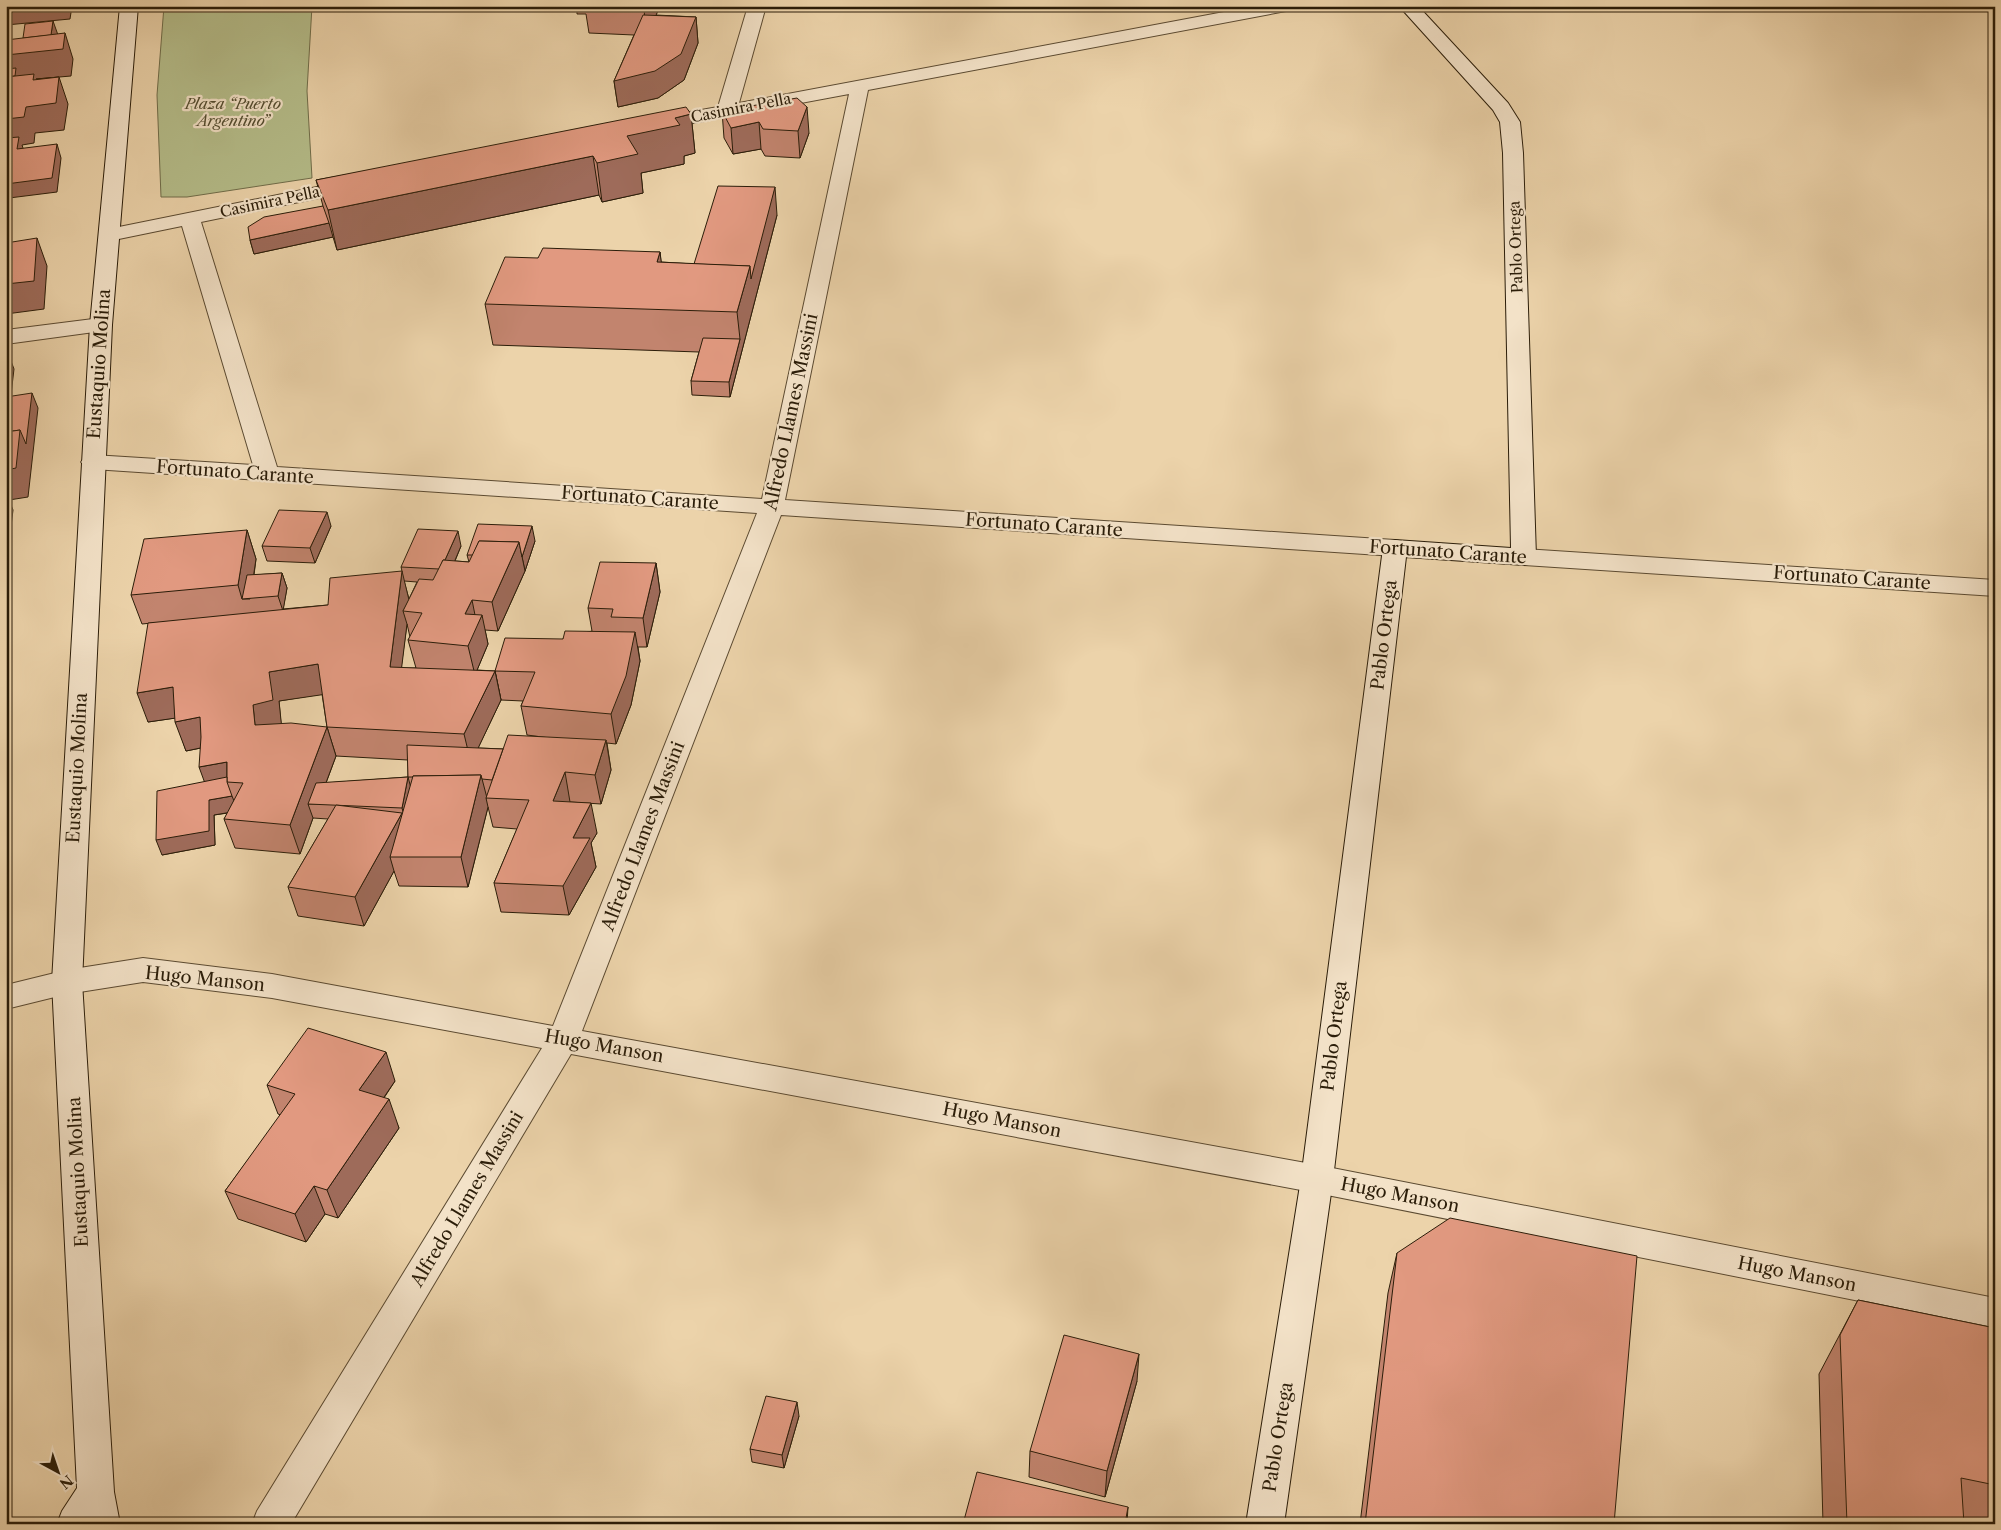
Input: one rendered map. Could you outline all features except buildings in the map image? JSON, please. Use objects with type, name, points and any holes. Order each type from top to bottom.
[{"type":"street","name":"Eustaquio Molina","points":[[75,1524],[99,1508],[66,982],[101,325],[128,6]]},
{"type":"street","points":[[727,110],[757,6]]},
{"type":"street","name":"Casimira Pella","points":[[640,127],[1286,6]]},
{"type":"street","name":"Pablo Ortega","points":[[1408,6],[1501,107],[1510,122],[1513,153],[1524,557]]},
{"type":"street","name":"Alfredo Llames Massini","points":[[270,1524],[564,1038],[772,507],[860,85]]},
{"type":"street","name":"Casimira Pella","points":[[109,235],[378,180]]},
{"type":"street","points":[[190,219],[267,474]]},
{"type":"street","points":[[6,337],[101,325]]},
{"type":"street","name":"Fortunato Carante","points":[[93,462],[1995,588]]},
{"type":"street","name":"Pablo Ortega","points":[[1265,1524],[1317,1179],[1395,548]]},
{"type":"street","name":"Hugo Manson","points":[[6,996],[66,982],[143,970],[272,986],[564,1038],[1317,1179],[1995,1313]]},
{"type":"green space","name":"Plaza “Puerto Argentino”","points":[[164,6],[312,6],[307,91],[312,178],[187,197],[161,197],[157,95]]}]
